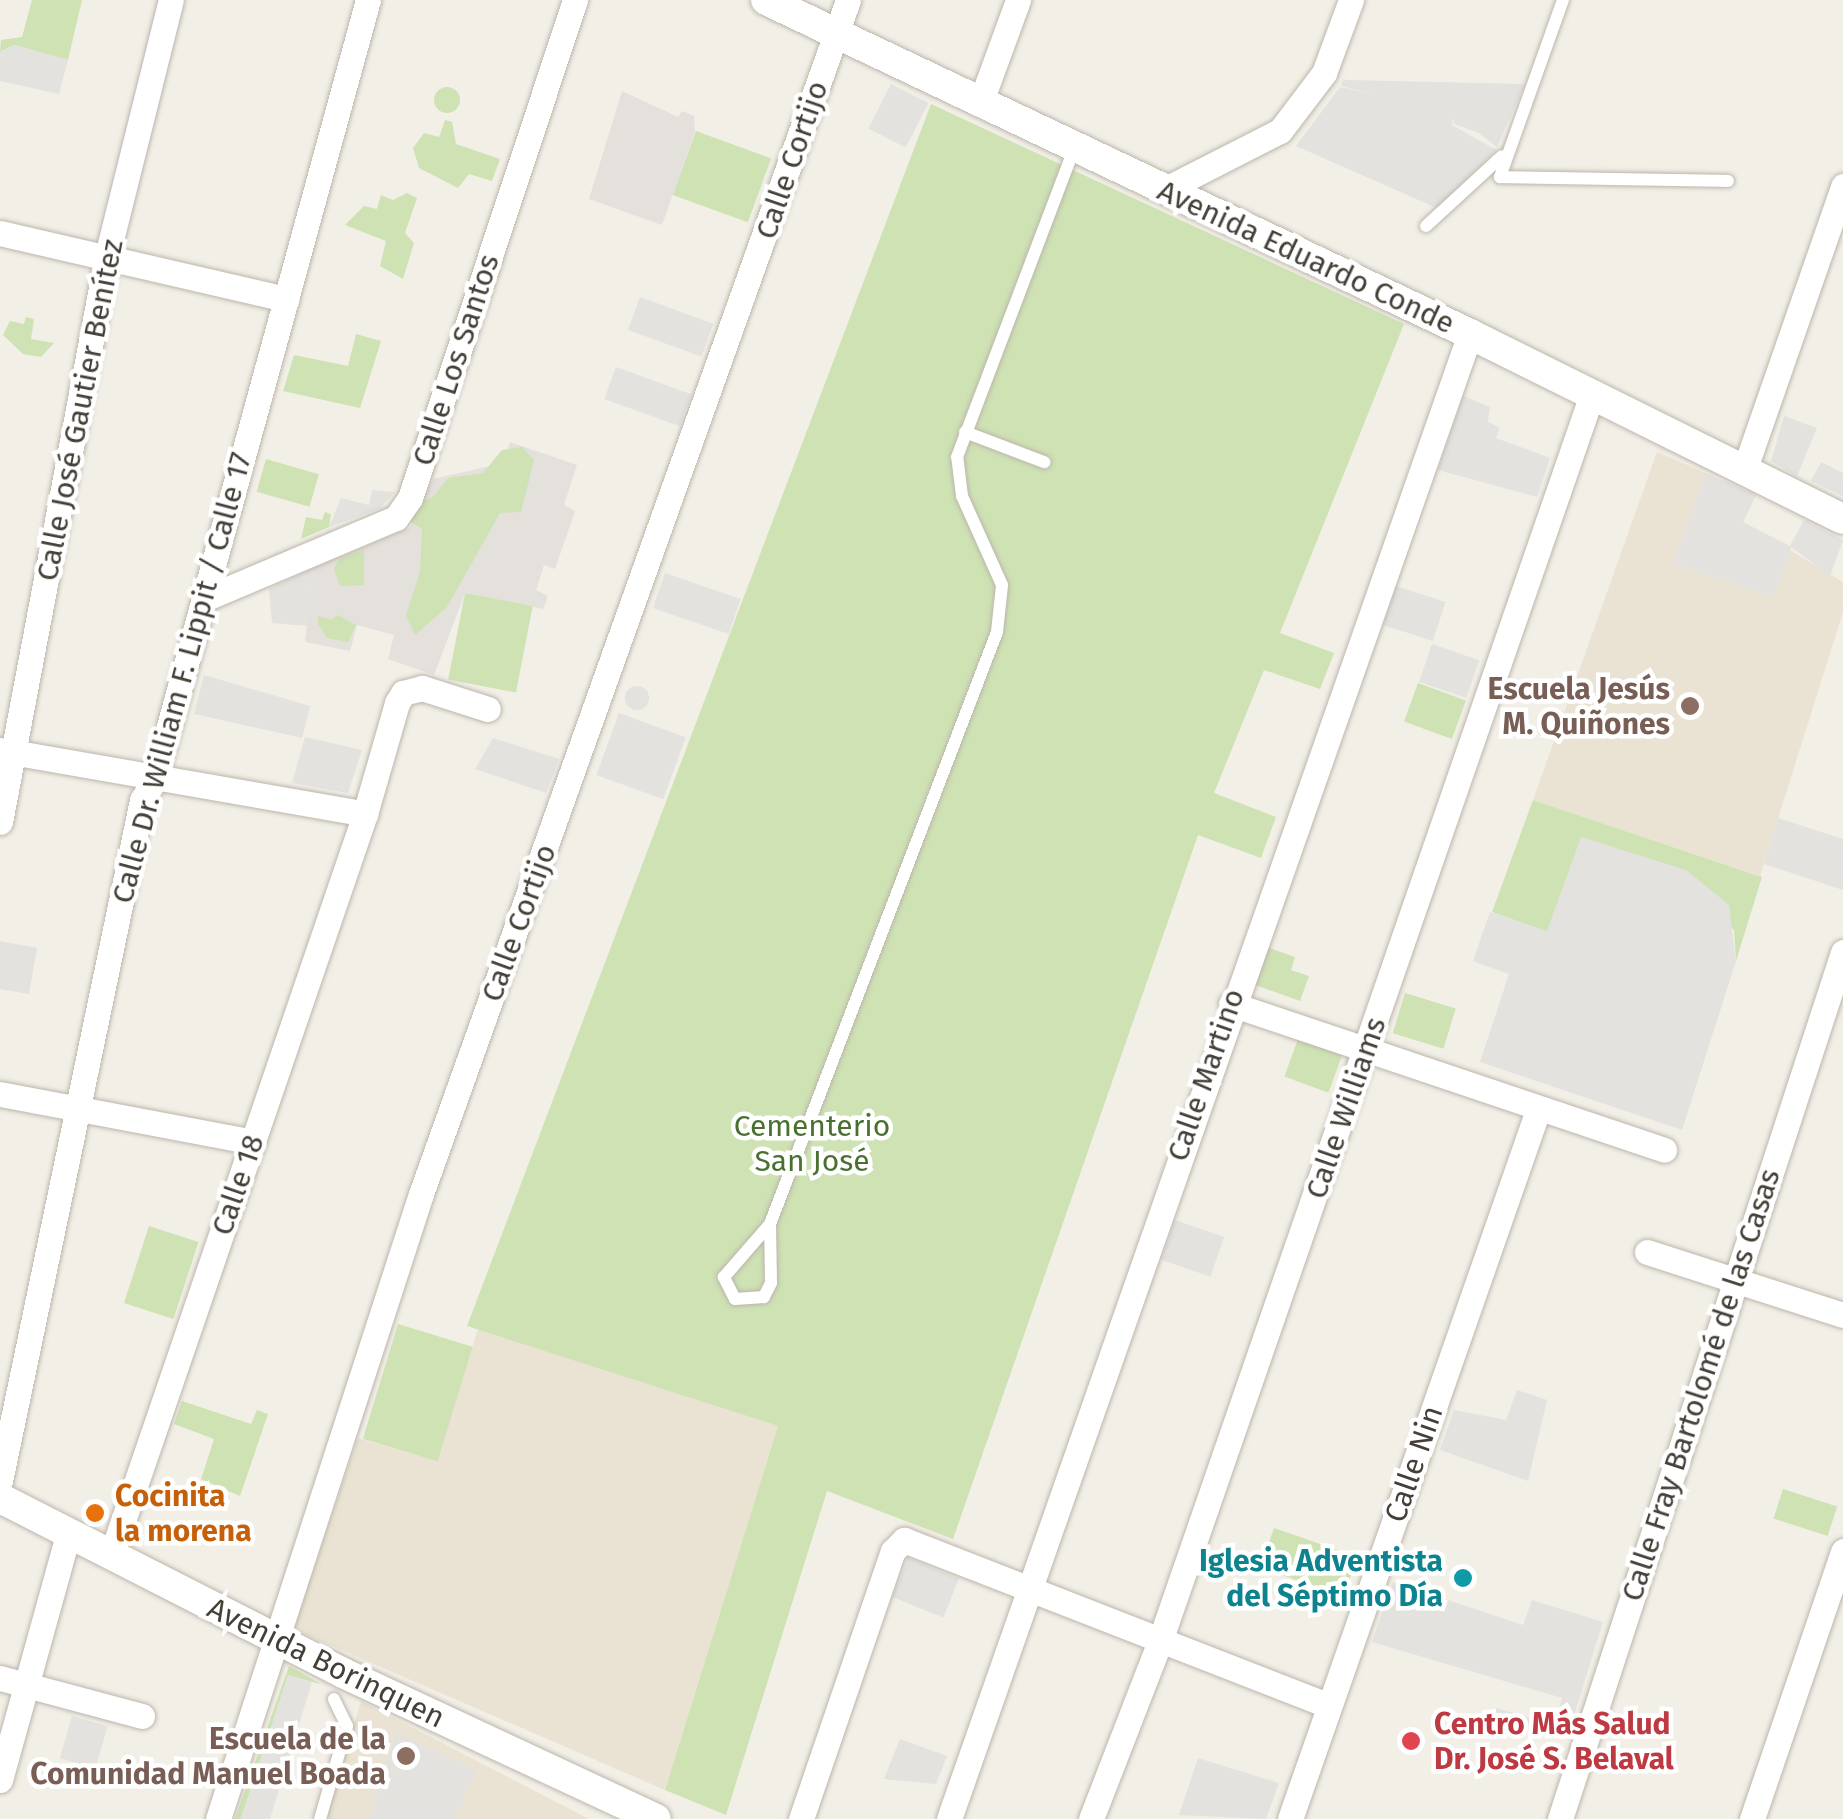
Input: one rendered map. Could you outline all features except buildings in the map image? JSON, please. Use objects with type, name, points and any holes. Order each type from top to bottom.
[{"type":"street","name":"Calle José Gautier Benítez","points":[[0,822],[7,752],[108,256],[171,0]]},
{"type":"street","name":"Calle Dr. William F. Lippit / Calle 17","points":[[0,1480],[73,1109],[142,800],[154,781],[368,0]]},
{"type":"street","name":"Calle Los Santos","points":[[204,599],[396,518],[410,498],[575,0]]},
{"type":"street","name":"Avenida Eduardo Conde","points":[[766,0],[1470,334],[1843,519]]},
{"type":"street","name":"Calle Cortijo","points":[[218,1819],[421,1194],[848,0]]},
{"type":"street","points":[[980,104],[1018,0]]},
{"type":"street","points":[[1164,190],[1280,132],[1324,73],[1351,0]]},
{"type":"street","points":[[1744,471],[1843,186]]},
{"type":"street","points":[[0,233],[286,299]]},
{"type":"street","name":"Calle Martino","points":[[949,1819],[1231,1004],[1470,334]]},
{"type":"street","name":"Calle Williams","points":[[1091,1819],[1160,1641],[1592,394]]},
{"type":"street","name":"Calle 18","points":[[111,1556],[366,814],[402,694],[422,688],[488,709]]},
{"type":"street","points":[[7,752],[154,781],[366,814]]},
{"type":"street","name":"Calle Fray Bartolomé de las Casas","points":[[1560,1819],[1843,952]]},
{"type":"street","points":[[1231,1004],[1664,1150]]},
{"type":"street","points":[[0,1094],[253,1142]]},
{"type":"street","name":"Calle Nin","points":[[1290,1819],[1538,1110]]},
{"type":"street","points":[[1646,1252],[1843,1315]]},
{"type":"street","name":"Avenida Borinquen","points":[[0,1498],[274,1639],[636,1815]]},
{"type":"street","points":[[0,1780],[69,1532]]},
{"type":"street","points":[[801,1819],[890,1562],[898,1544],[908,1540],[1329,1706]]},
{"type":"street","points":[[1752,1819],[1843,1550]]},
{"type":"street","points":[[0,1678],[142,1716]]},
{"type":"lane","points":[[1563,0],[1500,177],[1728,181]]},
{"type":"lane","points":[[770,1224],[730,1263],[724,1278],[735,1298],[764,1297],[771,1283],[770,1224],[1002,616],[1002,586],[956,469],[965,432],[1074,149]]},
{"type":"lane","points":[[1426,226],[1507,150]]},
{"type":"lane","points":[[965,432],[1044,462]]},
{"type":"lane","points":[[320,1819],[348,1726],[334,1699]]},
{"type":"shaded area","points":[[14,45],[68,60],[59,94],[0,81],[0,52]]},
{"type":"shaded area","points":[[1343,79],[1525,84],[1497,147],[1479,133],[1454,124],[1454,116],[1452,125],[1496,150],[1439,209],[1296,146],[1340,87],[1372,94],[1341,86]]},
{"type":"shaded area","points":[[891,84],[928,103],[906,148],[868,129]]},
{"type":"shaded area","points":[[622,91],[678,117],[682,111],[694,116],[695,132],[662,225],[589,199]]},
{"type":"shaded area","points":[[640,297],[713,324],[701,357],[628,330]]},
{"type":"shaded area","points":[[616,367],[691,394],[680,426],[604,399]]},
{"type":"shaded area","points":[[1463,396],[1490,407],[1488,422],[1500,428],[1496,438],[1550,458],[1537,497],[1438,470]]},
{"type":"shaded area","points":[[1784,416],[1817,428],[1797,476],[1771,461]]},
{"type":"shaded area","points":[[510,442],[577,465],[564,505],[575,511],[555,569],[544,565],[536,590],[548,596],[543,609],[465,593],[434,675],[388,659],[394,635],[357,625],[350,651],[305,642],[313,568],[411,527],[433,479],[504,463]]},
{"type":"shaded area","name":"Escuela Jesús M. Quiñones","points":[[1657,452],[1756,495],[1743,522],[1843,582],[1843,612],[1760,876],[1533,800]]},
{"type":"shaded area","points":[[1821,462],[1843,473],[1843,496],[1811,481]]},
{"type":"shaded area","points":[[1705,473],[1756,495],[1743,522],[1790,546],[1804,520],[1843,540],[1830,576],[1791,547],[1774,597],[1673,564]]},
{"type":"shaded area","points":[[372,490],[395,492],[379,509],[329,527],[341,498],[369,505]]},
{"type":"shaded area","points":[[313,568],[307,626],[272,623],[269,589]]},
{"type":"shaded area","points":[[665,573],[741,599],[729,634],[653,608]]},
{"type":"shaded area","points":[[1396,586],[1445,602],[1433,641],[1383,625]]},
{"type":"shaded area","points":[[1432,644],[1479,660],[1466,698],[1419,682]]},
{"type":"shaded area","points":[[204,675],[310,706],[302,738],[194,714]]},
{"type":"shaded area","points":[[637,686],[646,689],[646,707],[637,710],[628,707],[625,698],[628,689]]},
{"type":"shaded area","points":[[619,713],[686,737],[663,799],[596,775]]},
{"type":"shaded area","points":[[305,737],[362,750],[348,793],[292,783]]},
{"type":"shaded area","points":[[493,738],[559,759],[546,793],[475,769]]},
{"type":"shaded area","points":[[1778,818],[1843,839],[1843,890],[1764,864]]},
{"type":"shaded area","points":[[1581,837],[1686,870],[1729,905],[1736,961],[1682,1130],[1480,1062],[1509,974],[1473,961],[1490,912],[1547,931]]},
{"type":"shaded area","points":[[0,941],[37,948],[29,994],[0,989]]},
{"type":"shaded area","points":[[1175,1220],[1224,1237],[1210,1277],[1161,1260]]},
{"type":"shaded area","points":[[478,1329],[778,1426],[665,1790],[293,1629],[358,1438],[436,1461]]},
{"type":"shaded area","points":[[1517,1390],[1547,1400],[1528,1481],[1440,1450],[1454,1410],[1506,1420]]},
{"type":"shaded area","points":[[908,1558],[959,1579],[943,1618],[892,1597]]},
{"type":"shaded area","points":[[1393,1582],[1523,1625],[1532,1600],[1603,1622],[1567,1738],[1493,1716],[1496,1708],[1554,1725],[1562,1698],[1372,1642]]},
{"type":"shaded area","points":[[288,1675],[312,1682],[270,1819],[241,1819]]},
{"type":"shaded area","name":"Escuela de la Comunidad Manuel Boada","points":[[361,1701],[589,1819],[325,1819]]},
{"type":"shaded area","points":[[72,1716],[108,1726],[95,1768],[60,1758]]},
{"type":"shaded area","points":[[396,1733],[477,1770],[455,1819],[369,1819]]},
{"type":"shaded area","points":[[900,1739],[947,1756],[936,1784],[884,1779]]},
{"type":"shaded area","points":[[1198,1758],[1279,1783],[1266,1819],[1179,1815]]},
{"type":"green space","points":[[32,0],[82,0],[68,60],[14,45],[0,52],[1,40],[22,37]]},
{"type":"green space","points":[[447,87],[456,91],[460,100],[456,109],[447,113],[438,109],[434,100],[438,91]]},
{"type":"green space","name":"Cementerio San José","points":[[931,104],[1404,324],[1280,633],[1334,653],[1320,689],[1264,670],[1214,793],[1276,817],[1261,858],[1198,835],[953,1539],[827,1491],[726,1815],[665,1790],[778,1426],[467,1326]]},
{"type":"green space","points":[[445,120],[452,122],[456,144],[500,159],[492,181],[469,174],[458,188],[419,168],[413,148],[424,133],[439,137]]},
{"type":"green space","points":[[696,131],[771,158],[748,222],[673,195]]},
{"type":"green space","points":[[407,193],[417,198],[405,233],[414,243],[403,279],[380,266],[386,241],[345,225],[364,206],[377,209],[381,195],[393,200]]},
{"type":"green space","points":[[26,317],[34,319],[31,339],[54,343],[41,357],[23,354],[3,335],[10,321],[24,324]]},
{"type":"green space","points":[[356,334],[381,341],[360,408],[283,391],[294,355],[348,366]]},
{"type":"green space","points":[[522,447],[534,460],[521,512],[500,513],[447,607],[415,635],[406,615],[420,572],[422,529],[409,521],[418,502],[432,498],[448,478],[483,473],[502,450]]},
{"type":"green space","points":[[266,459],[319,474],[309,507],[257,492]]},
{"type":"green space","points":[[325,512],[331,514],[329,527],[301,539],[306,517],[322,520]]},
{"type":"green space","points":[[364,550],[364,585],[340,586],[334,569],[339,559]]},
{"type":"green space","points":[[465,593],[533,606],[516,693],[448,679]]},
{"type":"green space","points":[[338,615],[356,625],[348,642],[327,638],[318,624],[318,616],[331,620]]},
{"type":"green space","points":[[1418,683],[1466,700],[1452,739],[1404,722]]},
{"type":"green space","points":[[1533,800],[1762,877],[1736,961],[1734,930],[1582,837],[1547,932],[1492,912]]},
{"type":"green space","points":[[1269,948],[1295,957],[1291,970],[1309,976],[1300,1001],[1255,985]]},
{"type":"green space","points":[[1405,993],[1456,1008],[1443,1049],[1393,1033]]},
{"type":"green space","points":[[1298,1039],[1342,1055],[1328,1093],[1284,1077]]},
{"type":"green space","points":[[149,1226],[198,1242],[173,1319],[124,1303]]},
{"type":"green space","points":[[398,1324],[473,1347],[438,1462],[363,1439]]},
{"type":"green space","points":[[182,1401],[251,1424],[257,1410],[268,1414],[240,1496],[201,1479],[214,1439],[174,1424]]},
{"type":"green space","points":[[1783,1489],[1837,1507],[1828,1536],[1773,1518]]},
{"type":"green space","points":[[1274,1528],[1357,1557],[1344,1596],[1260,1568]]},
{"type":"green space","points":[[289,1666],[321,1684],[288,1676],[241,1819],[235,1819]]},
{"type":"place","name":"Escuela Jesús M. Quiñones","points":[[1690,706]]},
{"type":"place","name":"Cocinita la morena","points":[[95,1513]]},
{"type":"place","name":"Iglesia Adventista del Séptimo Día","points":[[1463,1578]]},
{"type":"place","name":"Centro Más Salud Dr. José S. Belaval","points":[[1411,1741]]},
{"type":"place","name":"Escuela de la Comunidad Manuel Boada","points":[[406,1756]]}]
